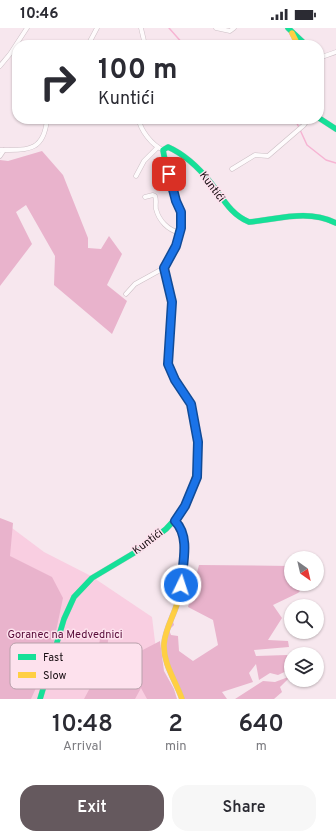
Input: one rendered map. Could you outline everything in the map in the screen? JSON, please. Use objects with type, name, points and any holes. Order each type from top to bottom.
[{"type":"street","points":[[19,40],[27,28]]},
{"type":"street","points":[[91,40],[97,28]]},
{"type":"street","points":[[141,28],[143,40]]},
{"type":"street","points":[[216,28],[230,31],[234,28]]},
{"type":"street","points":[[290,30],[295,40]]},
{"type":"street","points":[[290,30],[301,40]]},
{"type":"street","points":[[0,66],[12,51]]},
{"type":"street","points":[[324,56],[336,52]]},
{"type":"street","points":[[324,121],[336,129]]},
{"type":"street","points":[[0,156],[2,150],[29,148],[40,143],[46,134],[47,124]]},
{"type":"street","points":[[126,294],[134,284],[164,268],[176,246],[180,233],[181,212],[176,201],[160,149],[141,129],[140,124]]},
{"type":"street","points":[[232,169],[255,155],[268,156],[304,124]]},
{"type":"street","name":"Kuntići","points":[[160,149],[168,148],[185,156],[211,183],[229,210],[241,220],[249,222],[304,215],[330,220],[336,223]]},
{"type":"street","points":[[136,176],[144,161],[160,149]]},
{"type":"street","points":[[145,197],[155,196],[156,209],[161,220],[171,230],[180,233]]},
{"type":"street","name":"Kuntići","points":[[57,643],[71,602],[78,591],[100,571],[133,554],[175,521],[185,506],[197,477],[198,442],[191,404],[175,380],[168,364],[172,302],[164,268]]},
{"type":"street","points":[[175,521],[182,530],[184,546],[181,592],[165,633],[164,653],[166,663],[175,680],[182,699]]},
{"type":"street","name":"Kuntići","points":[[40,699],[43,689]]},
{"type":"green space","name":"Goranec na Medvednici","points":[[0,519],[44,552],[91,576],[152,617],[162,699],[0,699]]},
{"type":"shaded area","points":[[42,151],[63,175],[88,238],[88,248],[101,249],[109,236],[122,254],[107,285],[127,301],[112,334],[54,285],[55,256],[26,205],[16,212],[32,244],[0,286],[0,160],[8,161]]},
{"type":"shaded area","points":[[0,518],[13,523],[10,556],[52,577],[63,598],[54,643],[10,643],[10,689],[36,689],[31,699],[0,699]]},
{"type":"shaded area","points":[[199,565],[284,566],[284,591],[300,591],[273,605],[282,618],[268,640],[288,641],[289,647],[254,650],[256,656],[284,655],[284,672],[278,675],[270,673],[259,680],[256,664],[249,673],[253,682],[222,692],[227,699],[183,699],[166,663],[165,644],[172,618],[174,625],[169,630],[171,635],[178,636],[179,651],[193,661],[218,645],[213,620],[188,607]]},
{"type":"shaded area","points":[[109,633],[108,643],[99,643],[101,634]]},
{"type":"shaded area","points":[[160,641],[164,671],[174,689],[177,699],[147,699],[142,689],[142,650]]},
{"type":"shaded area","points":[[284,679],[284,683],[280,687],[282,692],[274,699],[235,699],[263,681],[275,682]]},
{"type":"shaded area","points":[[89,689],[140,689],[135,699],[84,699]]},
{"type":"waterway","points":[[169,28],[180,40]]},
{"type":"waterway","points":[[297,124],[307,145],[326,160],[336,163]]},
{"type":"traffic: fast","points":[[288,28],[301,40]]},
{"type":"traffic: fast","points":[[324,121],[336,129]]},
{"type":"traffic: fast","points":[[165,271],[164,268],[178,238],[180,224],[178,202],[163,150],[168,147],[192,162],[206,177],[227,205],[242,219],[249,222],[282,217],[304,216],[325,219],[336,223]]},
{"type":"traffic: fast","points":[[57,643],[64,619],[74,597],[92,578],[139,550],[166,529],[180,514],[191,493]]},
{"type":"traffic: fast","points":[[40,699],[43,689]]},
{"type":"traffic: slow","points":[[292,33],[296,40]]},
{"type":"traffic: slow","points":[[165,271],[171,303],[168,364],[189,401],[197,433],[198,462],[191,493]]},
{"type":"traffic: slow","points":[[175,521],[182,538],[184,561],[183,573],[179,595],[166,634],[164,651],[182,699]]},
{"type":"route","points":[[169,174],[176,201],[181,212],[181,228],[176,246],[164,268],[172,302],[168,364],[175,380],[191,404],[198,442],[197,477],[185,506],[175,521],[182,530],[184,546],[181,585]]}]
